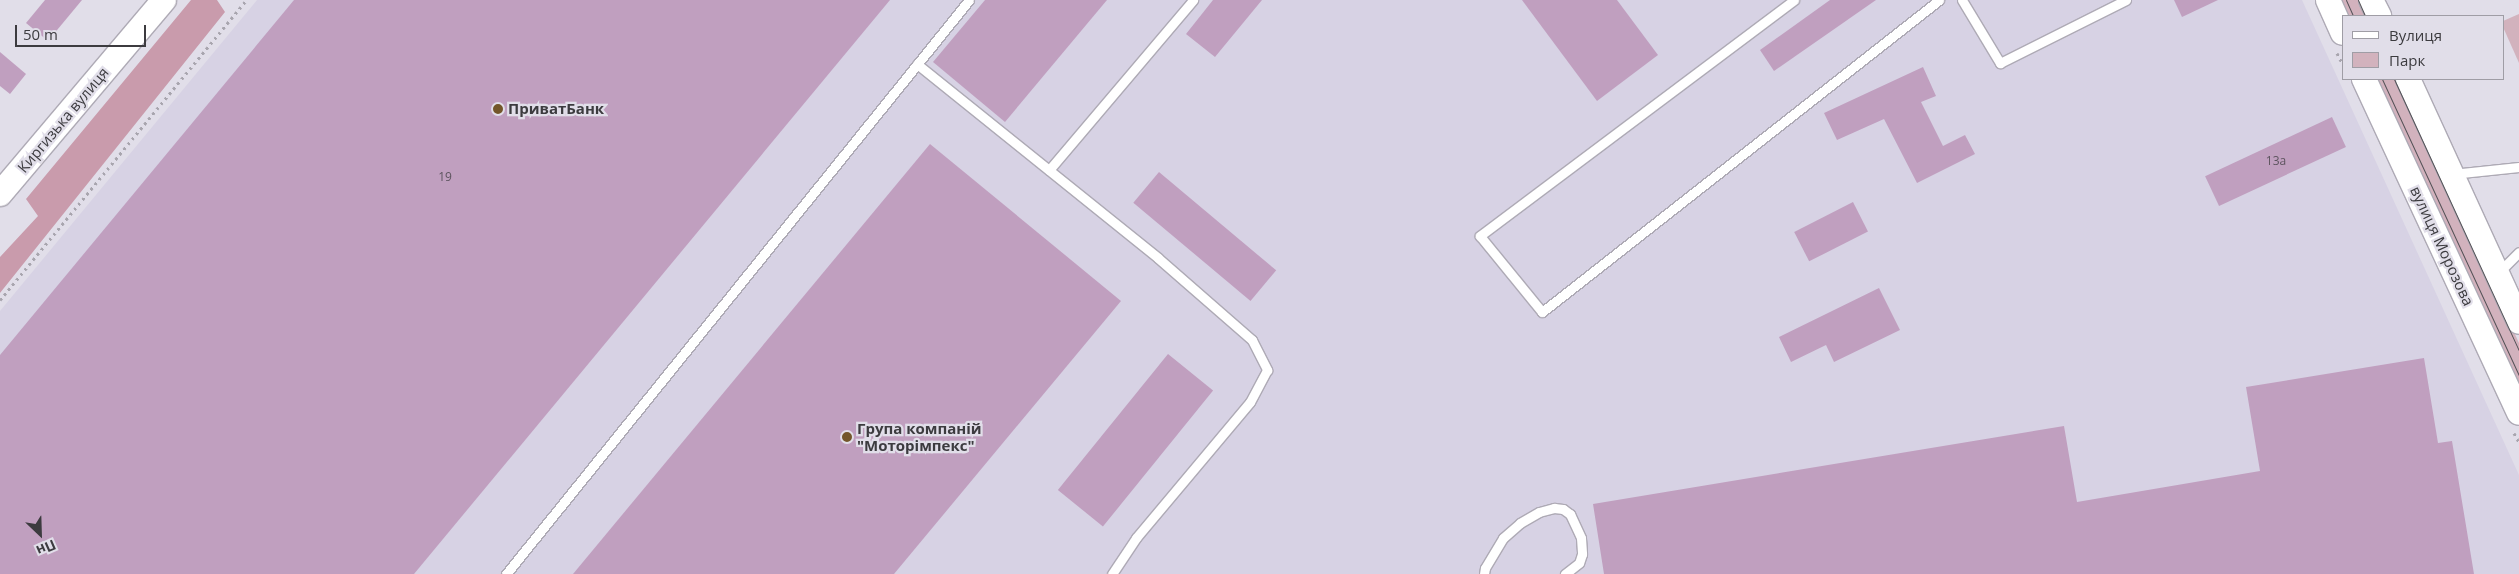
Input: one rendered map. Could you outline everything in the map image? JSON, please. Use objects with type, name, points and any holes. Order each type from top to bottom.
[{"type":"main road","name":"Киргизька вулиця","points":[[0,194],[164,0]]},
{"type":"main road","points":[[2328,0],[2342,30]]},
{"type":"main road","points":[[2372,0],[2379,15]]},
{"type":"main road","name":"вулиця Морозова","points":[[2364,80],[2519,413]]},
{"type":"main road","points":[[2408,80],[2519,322]]},
{"type":"lane","points":[[506,574],[969,0]]},
{"type":"lane","points":[[1049,170],[1193,0]]},
{"type":"lane","points":[[1794,0],[1480,236],[1542,312],[1940,0]]},
{"type":"lane","points":[[1962,0],[2000,63],[2126,0]]},
{"type":"lane","points":[[918,64],[1158,258],[1252,340],[1267,370],[1250,402],[1136,538],[1112,574]]},
{"type":"lane","points":[[2452,174],[2519,168]]},
{"type":"lane","points":[[2497,274],[2519,252]]},
{"type":"lane","points":[[1484,574],[1485,568],[1503,538],[1520,523],[1539,512],[1554,508],[1563,509],[1570,514],[1581,538],[1582,554],[1579,562],[1565,574]]},
{"type":"path","points":[[0,300],[246,0]]},
{"type":"shaded area","points":[[191,0],[217,0],[225,12],[0,293],[0,257],[38,216],[26,199]]},
{"type":"shaded area","points":[[257,0],[2302,0],[2519,475],[2519,574],[0,574],[0,311]]},
{"type":"green space","points":[[2339,0],[2362,0],[2370,15],[2346,15]]},
{"type":"green space","points":[[2519,14],[2519,63],[2504,29],[2504,21]]},
{"type":"green space","points":[[2375,80],[2398,80],[2519,343],[2519,393]]},
{"type":"building","points":[[45,0],[82,0],[48,41],[26,23]]},
{"type":"building","points":[[294,0],[890,0],[414,574],[0,574],[0,355]]},
{"type":"building","points":[[985,0],[1107,0],[1005,122],[933,62]]},
{"type":"building","points":[[1213,0],[1262,0],[1215,57],[1186,34]]},
{"type":"building","points":[[1522,0],[1617,0],[1658,55],[1597,101]]},
{"type":"building","points":[[1830,0],[1876,0],[1774,71],[1760,50]]},
{"type":"building","points":[[2174,0],[2218,0],[2182,17]]},
{"type":"building","points":[[0,52],[26,74],[10,94],[0,86]]},
{"type":"building","points":[[1923,67],[1936,96],[1921,102],[1943,146],[1965,135],[1975,154],[1917,183],[1884,119],[1837,140],[1824,113]]},
{"type":"building","points":[[2332,117],[2346,147],[2219,206],[2205,176]]},
{"type":"building","name":"Група компаній \"Моторімпекс\"","points":[[930,144],[1121,301],[894,574],[573,574]]},
{"type":"building","points":[[1159,172],[1276,270],[1250,301],[1133,203]]},
{"type":"building","points":[[1853,202],[1868,231],[1809,261],[1794,232]]},
{"type":"building","points":[[1879,288],[1900,330],[1834,362],[1826,345],[1791,362],[1779,337]]},
{"type":"building","points":[[1168,354],[1213,391],[1103,527],[1058,490]]},
{"type":"building","points":[[2424,358],[2438,443],[2452,441],[2474,574],[1604,574],[1593,504],[2064,426],[2077,502],[2260,471],[2246,387]]},
{"type":"tram line","points":[[2346,0],[2353,15]]},
{"type":"tram line","points":[[2358,0],[2365,15]]},
{"type":"tram line","points":[[2382,80],[2519,375]]},
{"type":"tram line","points":[[2394,80],[2519,351]]},
{"type":"place","name":"ПриватБанк","points":[[498,109]]},
{"type":"place","name":"Група компаній \"Моторімпекс\"","points":[[847,437]]}]
